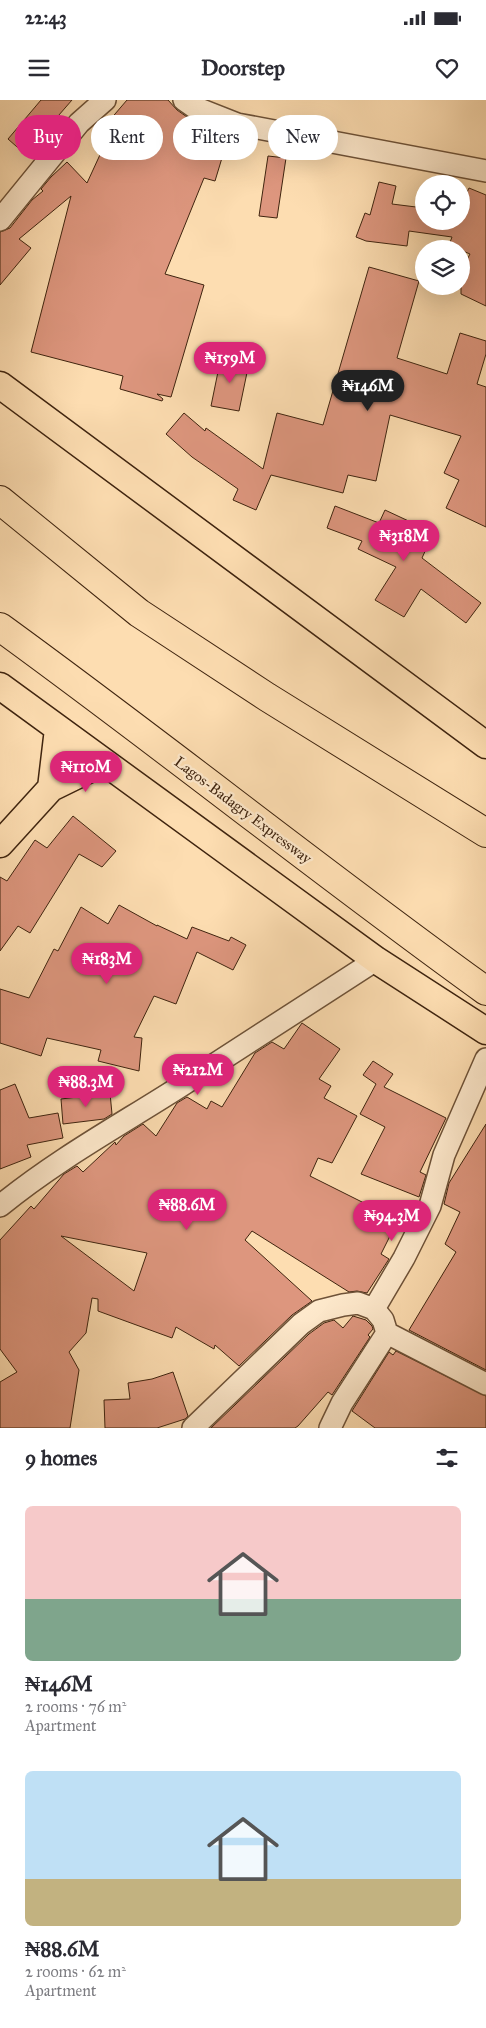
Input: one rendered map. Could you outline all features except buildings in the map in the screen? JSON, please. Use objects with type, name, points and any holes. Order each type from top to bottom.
[{"type":"highway","points":[[0,500],[139,613],[267,698],[486,833]]},
{"type":"highway","name":"Lagos-Badagry Expressway","points":[[0,627],[93,695],[382,916],[486,991]]},
{"type":"main road","points":[[0,385],[486,745]]},
{"type":"main road","points":[[0,686],[376,960],[486,1031]]},
{"type":"main road","points":[[51,788],[58,729]]},
{"type":"main road","points":[[0,844],[51,788],[104,762]]},
{"type":"street","points":[[0,220],[79,123],[105,100]]},
{"type":"street","points":[[184,100],[194,107],[237,124],[486,171]]},
{"type":"street","points":[[0,1206],[25,1186],[107,1131],[376,960]]},
{"type":"street","points":[[374,1309],[404,1258],[430,1206],[444,1155],[486,1059]]},
{"type":"street","points":[[193,1428],[301,1324],[319,1311],[358,1303],[374,1309],[383,1320],[387,1334],[486,1384]]},
{"type":"street","points":[[330,1428],[342,1403],[387,1334]]}]
